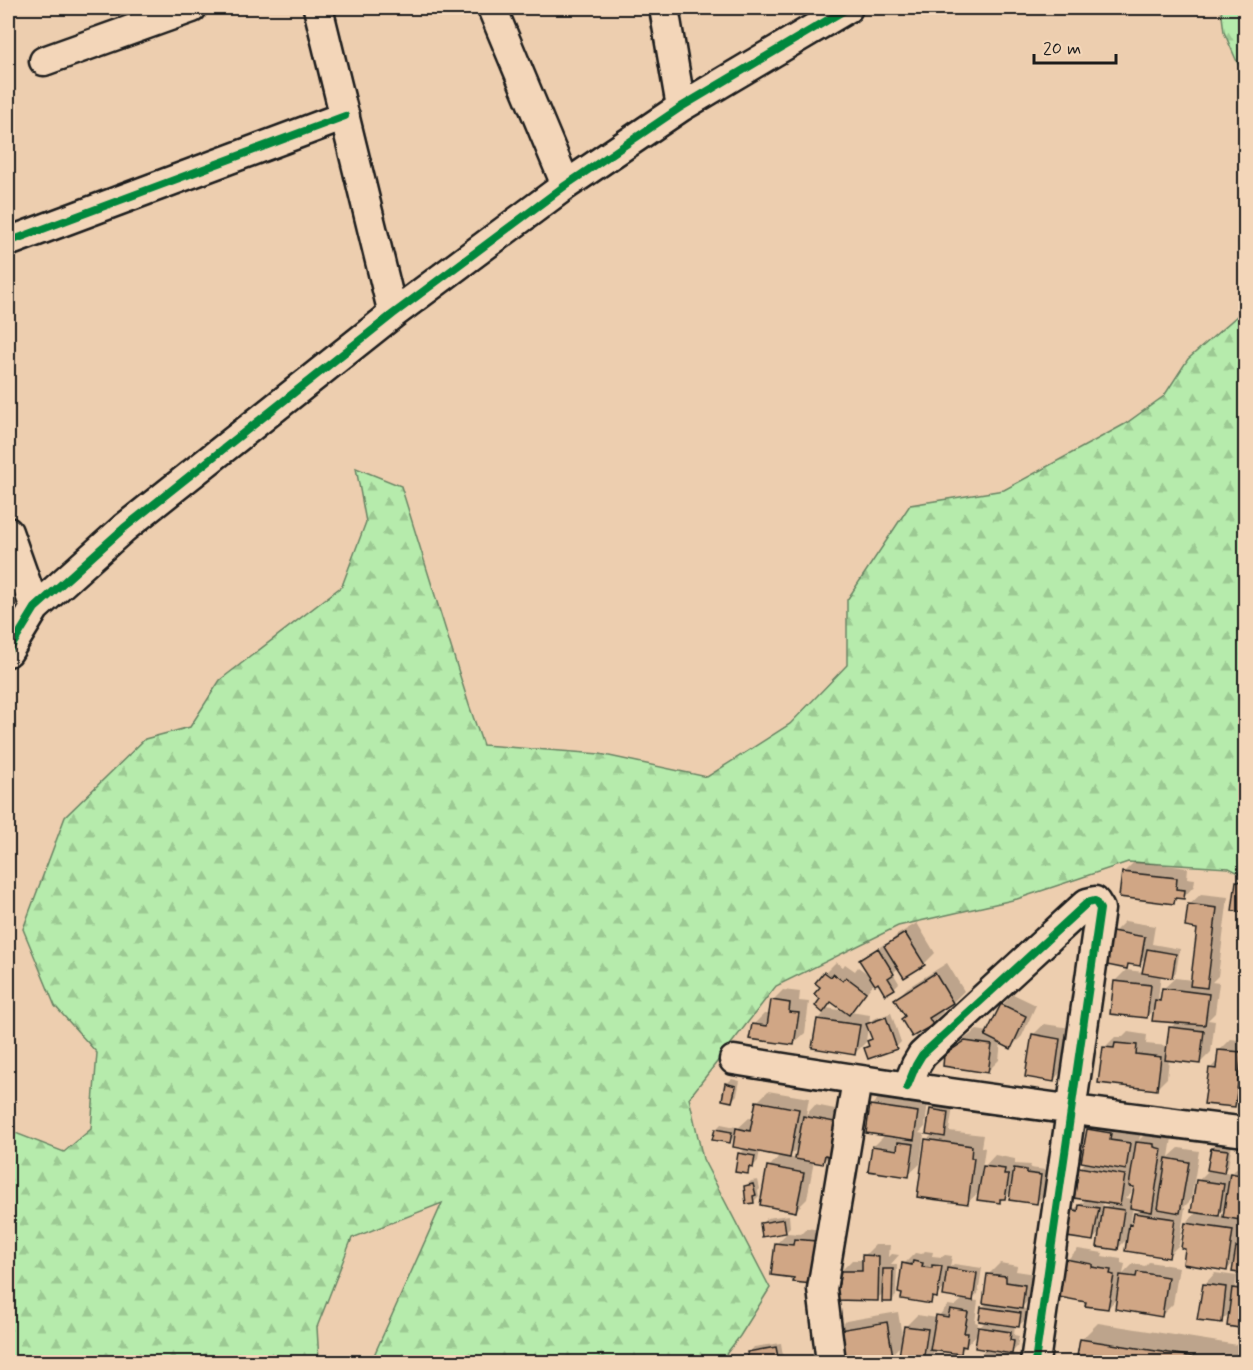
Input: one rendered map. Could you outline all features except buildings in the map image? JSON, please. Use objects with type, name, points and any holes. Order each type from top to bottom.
[{"type":"street","points":[[44,61],[192,8]]},
{"type":"street","points":[[318,8],[393,314]]},
{"type":"street","points":[[492,8],[566,185]]},
{"type":"street","points":[[664,8],[681,107]]},
{"type":"street","points":[[8,652],[35,608],[124,528],[393,314],[566,185],[681,107],[848,8]]},
{"type":"street","points":[[8,242],[345,117]]},
{"type":"street","points":[[8,532],[35,608]]},
{"type":"street","points":[[908,1087],[922,1055],[1087,903],[1095,901],[1100,909],[1035,1362]]},
{"type":"street","points":[[734,1060],[857,1080],[1245,1132]]},
{"type":"street","points":[[831,1362],[822,1289],[857,1080]]},
{"type":"green space","points":[[1221,8],[1245,8],[1245,80],[1224,32]]},
{"type":"green space","points":[[1245,309],[1245,876],[1229,868],[1128,862],[1017,899],[898,926],[776,986],[689,1098],[703,1159],[770,1288],[740,1336],[720,1362],[371,1362],[442,1203],[352,1238],[317,1327],[319,1362],[8,1362],[8,1130],[64,1152],[91,1129],[97,1053],[55,1006],[23,929],[65,817],[145,739],[190,727],[220,680],[342,586],[366,522],[356,468],[401,486],[483,745],[600,754],[707,777],[790,724],[847,665],[847,600],[910,505],[1004,490],[1125,424],[1164,396],[1188,359]]},
{"type":"cycle path","points":[[8,652],[35,608],[124,528],[393,314],[566,185],[681,107],[848,8]]},
{"type":"cycle path","points":[[8,242],[345,116]]},
{"type":"cycle path","points":[[907,1087],[922,1055],[1087,903],[1095,901],[1100,909],[1035,1362]]}]
